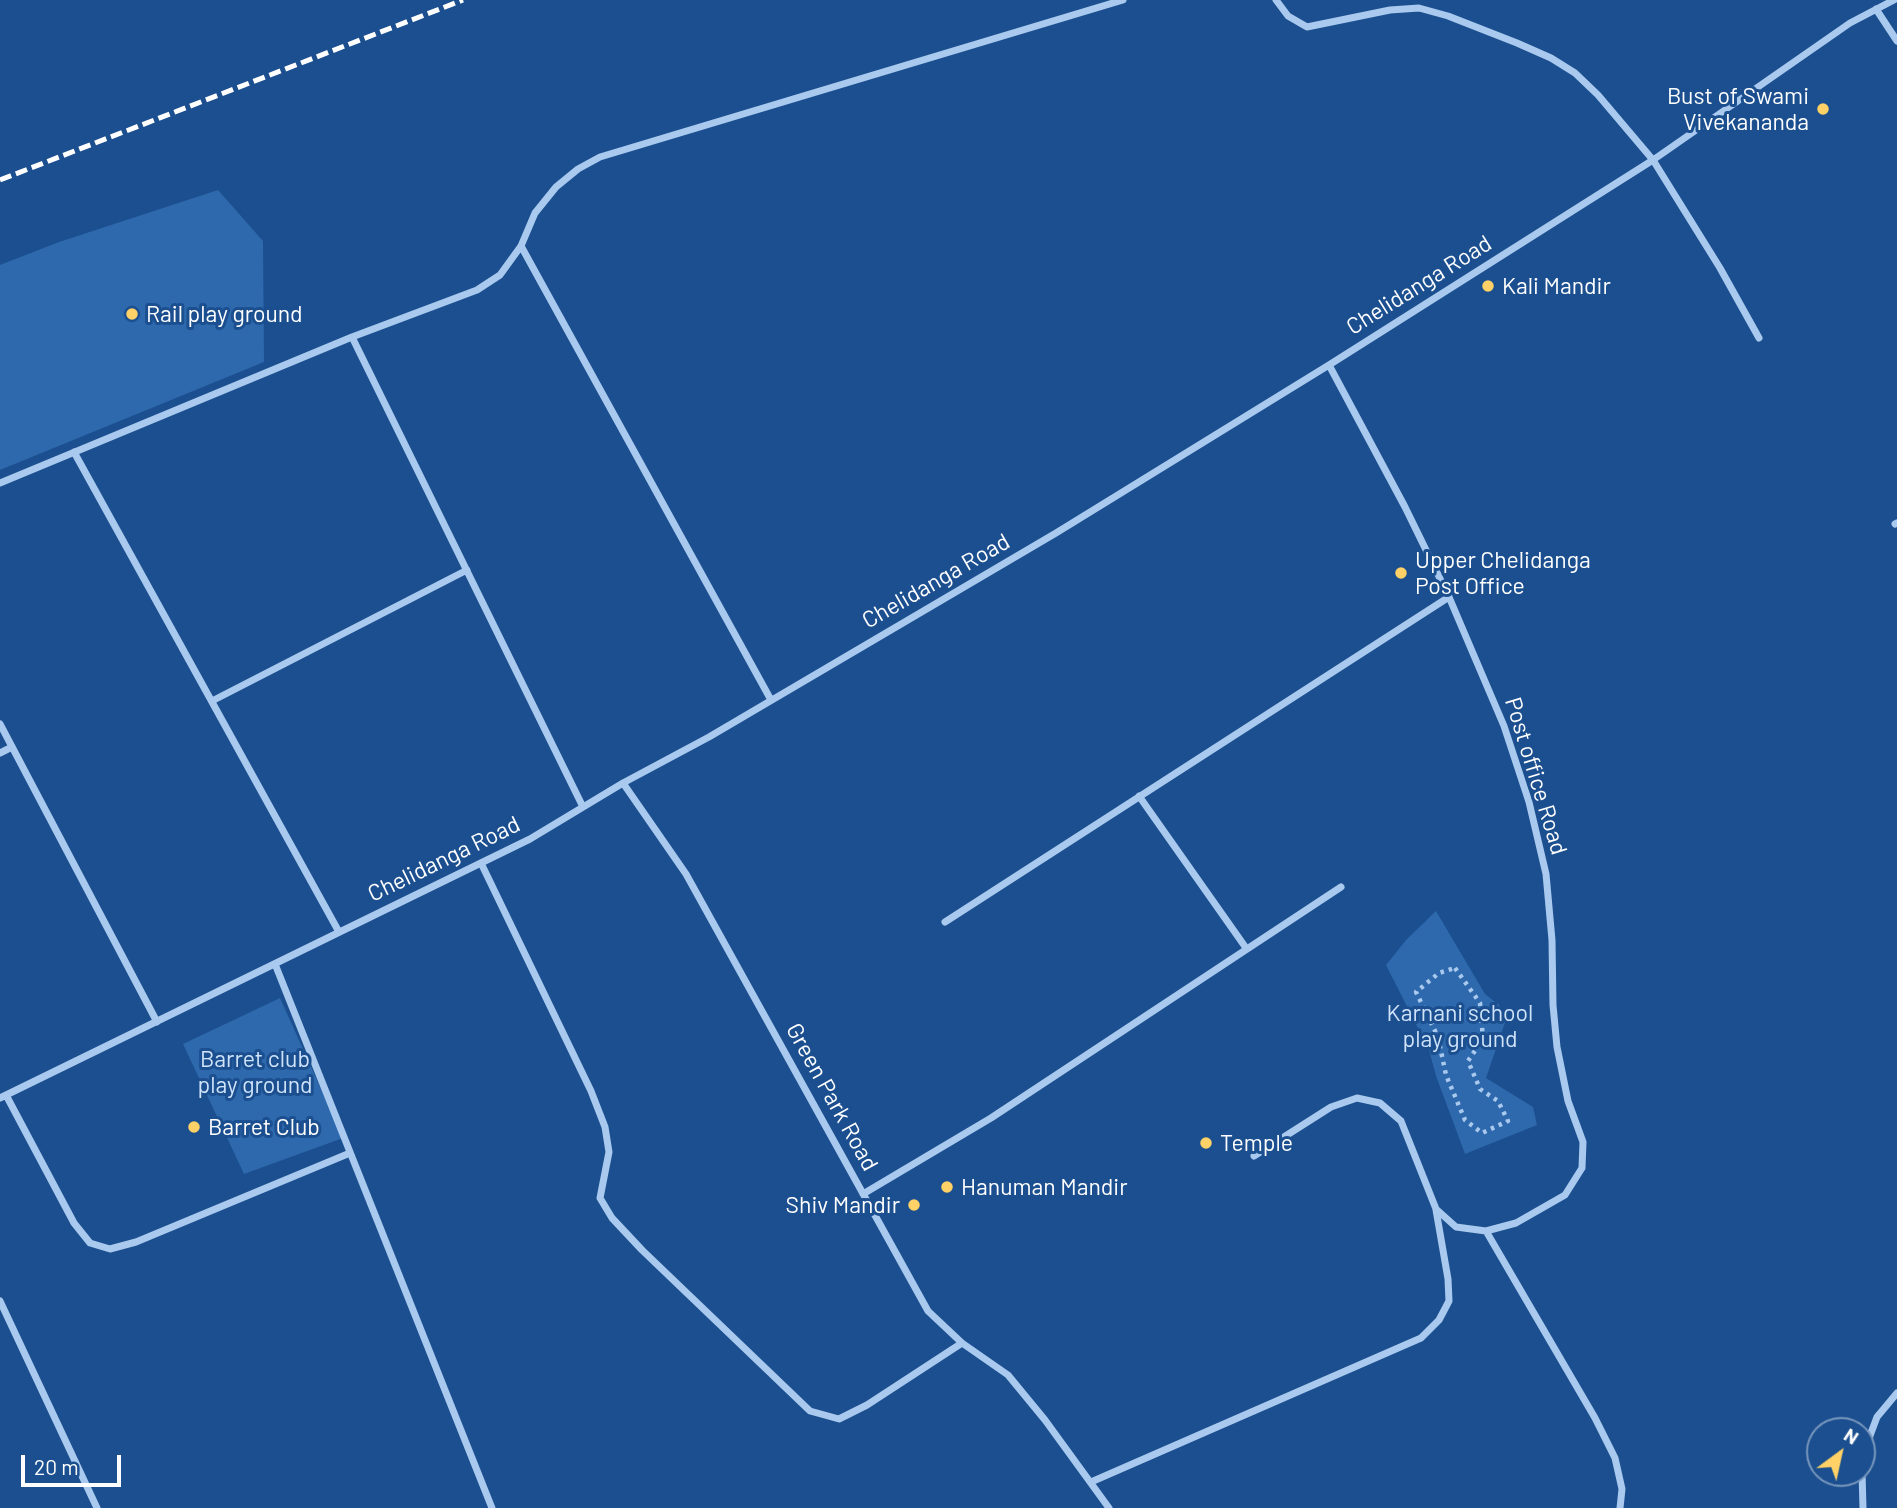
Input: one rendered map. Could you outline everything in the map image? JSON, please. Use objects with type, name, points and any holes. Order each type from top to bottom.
[{"type":"street","points":[[0,483],[352,337],[477,290],[500,275],[521,246],[536,213],[556,187],[578,169],[600,157],[1123,0]]},
{"type":"street","points":[[1276,0],[1288,16],[1307,27],[1390,10],[1419,8],[1448,16],[1517,43],[1574,73],[1606,104],[1653,160],[1720,268],[1759,338]]},
{"type":"street","name":"Chelidanga Road","points":[[3,1097],[530,839],[623,783],[709,737],[1056,533],[1329,365],[1653,160],[1850,23],[1894,0]]},
{"type":"street","points":[[1876,9],[1897,41]]},
{"type":"street","points":[[521,246],[771,700]]},
{"type":"street","points":[[352,337],[583,807]]},
{"type":"street","name":"Post office Road","points":[[1329,365],[1450,597],[1504,726],[1529,802],[1546,874],[1557,1047],[1568,1101],[1583,1142],[1582,1168],[1565,1195],[1516,1223],[1486,1231],[1456,1227],[1436,1209]]},
{"type":"street","points":[[74,452],[339,932]]},
{"type":"street","points":[[212,701],[467,570]]},
{"type":"street","points":[[945,922],[1450,597]]},
{"type":"street","points":[[0,724],[157,1022]]},
{"type":"street","points":[[0,754],[12,747]]},
{"type":"street","name":"Green Park Road","points":[[623,783],[686,874],[928,1311],[962,1343],[1008,1375],[1045,1420],[1109,1508]]},
{"type":"street","points":[[1139,796],[1246,948]]},
{"type":"street","points":[[481,863],[591,1091],[605,1127],[610,1152],[600,1198],[612,1219],[642,1250],[810,1411],[839,1419],[867,1405],[962,1343]]},
{"type":"street","points":[[863,1194],[991,1118],[1340,887]]},
{"type":"street","points":[[275,964],[492,1508]]},
{"type":"street","points":[[3,1097],[74,1223],[90,1243],[110,1249],[136,1242],[350,1153]]},
{"type":"street","points":[[1091,1482],[1421,1338],[1439,1320],[1449,1301],[1436,1209],[1401,1121],[1380,1103],[1357,1098],[1331,1107],[1254,1156]]},
{"type":"street","points":[[1486,1231],[1595,1418],[1615,1458],[1622,1489],[1620,1508]]},
{"type":"street","points":[[1,1307],[97,1508]]},
{"type":"street","points":[[1876,1420],[1897,1393]]},
{"type":"street","points":[[1862,1487],[1863,1508]]},
{"type":"path","points":[[1455,968],[1480,1003],[1483,1040],[1468,1061],[1480,1089],[1498,1101],[1508,1121],[1482,1133],[1465,1120],[1446,1074],[1438,1037],[1416,992],[1439,973],[1455,968]]},
{"type":"green space","name":"Rail play ground","points":[[218,190],[263,241],[264,362],[0,470],[0,265],[59,242]]},
{"type":"green space","name":"Karnani school play ground","points":[[1436,911],[1485,994],[1499,1005],[1507,1017],[1486,1078],[1533,1107],[1537,1125],[1465,1154],[1429,1050],[1386,965],[1406,940]]},
{"type":"green space","name":"Barret club play ground","points":[[280,998],[343,1138],[244,1174],[183,1044]]},
{"type":"railway","points":[[0,180],[463,0]]},
{"type":"place","name":"Bust of Swami Vivekananda","points":[[1823,109]]},
{"type":"place","name":"Kali Mandir","points":[[1488,286]]},
{"type":"place","name":"Rail play ground","points":[[132,314]]},
{"type":"place","name":"Upper Chelidanga Post Office","points":[[1401,573]]},
{"type":"place","name":"Barret Club","points":[[194,1127]]},
{"type":"place","name":"Temple","points":[[1206,1143]]},
{"type":"place","name":"Hanuman Mandir","points":[[947,1187]]},
{"type":"place","name":"Shiv Mandir","points":[[914,1205]]}]
